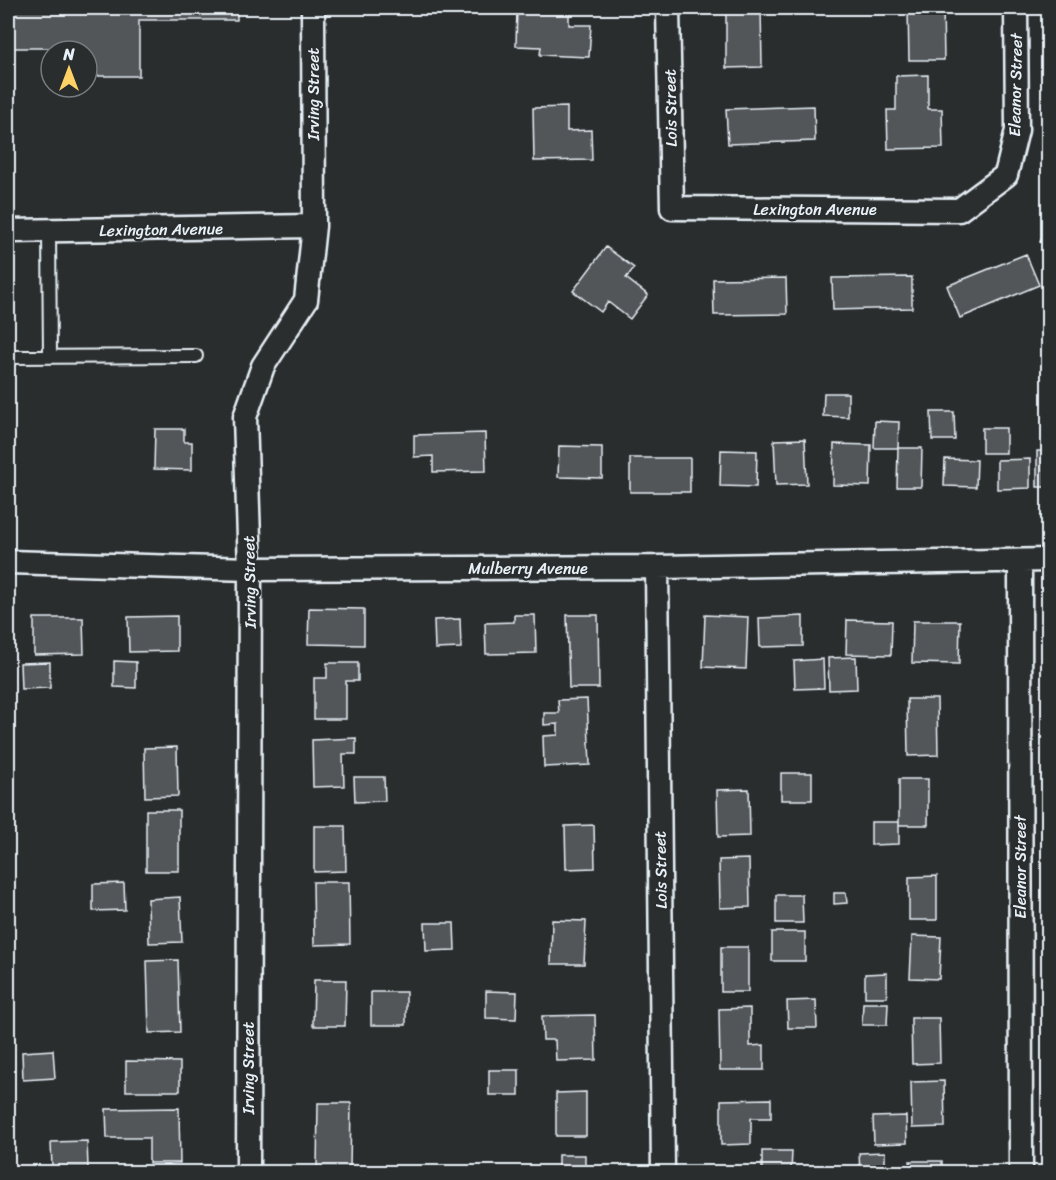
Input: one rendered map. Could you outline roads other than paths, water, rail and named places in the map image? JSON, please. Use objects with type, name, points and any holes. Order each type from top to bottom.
[{"type":"street","name":"Irving Street","points":[[248,1173],[250,569],[245,417],[263,366],[306,300],[314,226],[313,8]]},
{"type":"street","name":"Lois Street","points":[[668,8],[672,208]]},
{"type":"street","name":"Eleanor Street","points":[[959,210],[1006,175],[1017,130],[1016,8]]},
{"type":"street","name":"Lexington Avenue","points":[[672,208],[959,210]]},
{"type":"street","name":"Lexington Avenue","points":[[8,231],[314,226]]},
{"type":"street","name":"Mulberry Avenue","points":[[8,562],[250,569],[657,567],[1048,560]]},
{"type":"street","name":"Eleanor Street","points":[[1020,561],[1021,1173]]},
{"type":"street","name":"Lois Street","points":[[657,567],[663,1173]]},
{"type":"lane","points":[[49,230],[50,356]]},
{"type":"lane","points":[[8,357],[196,356]]}]
